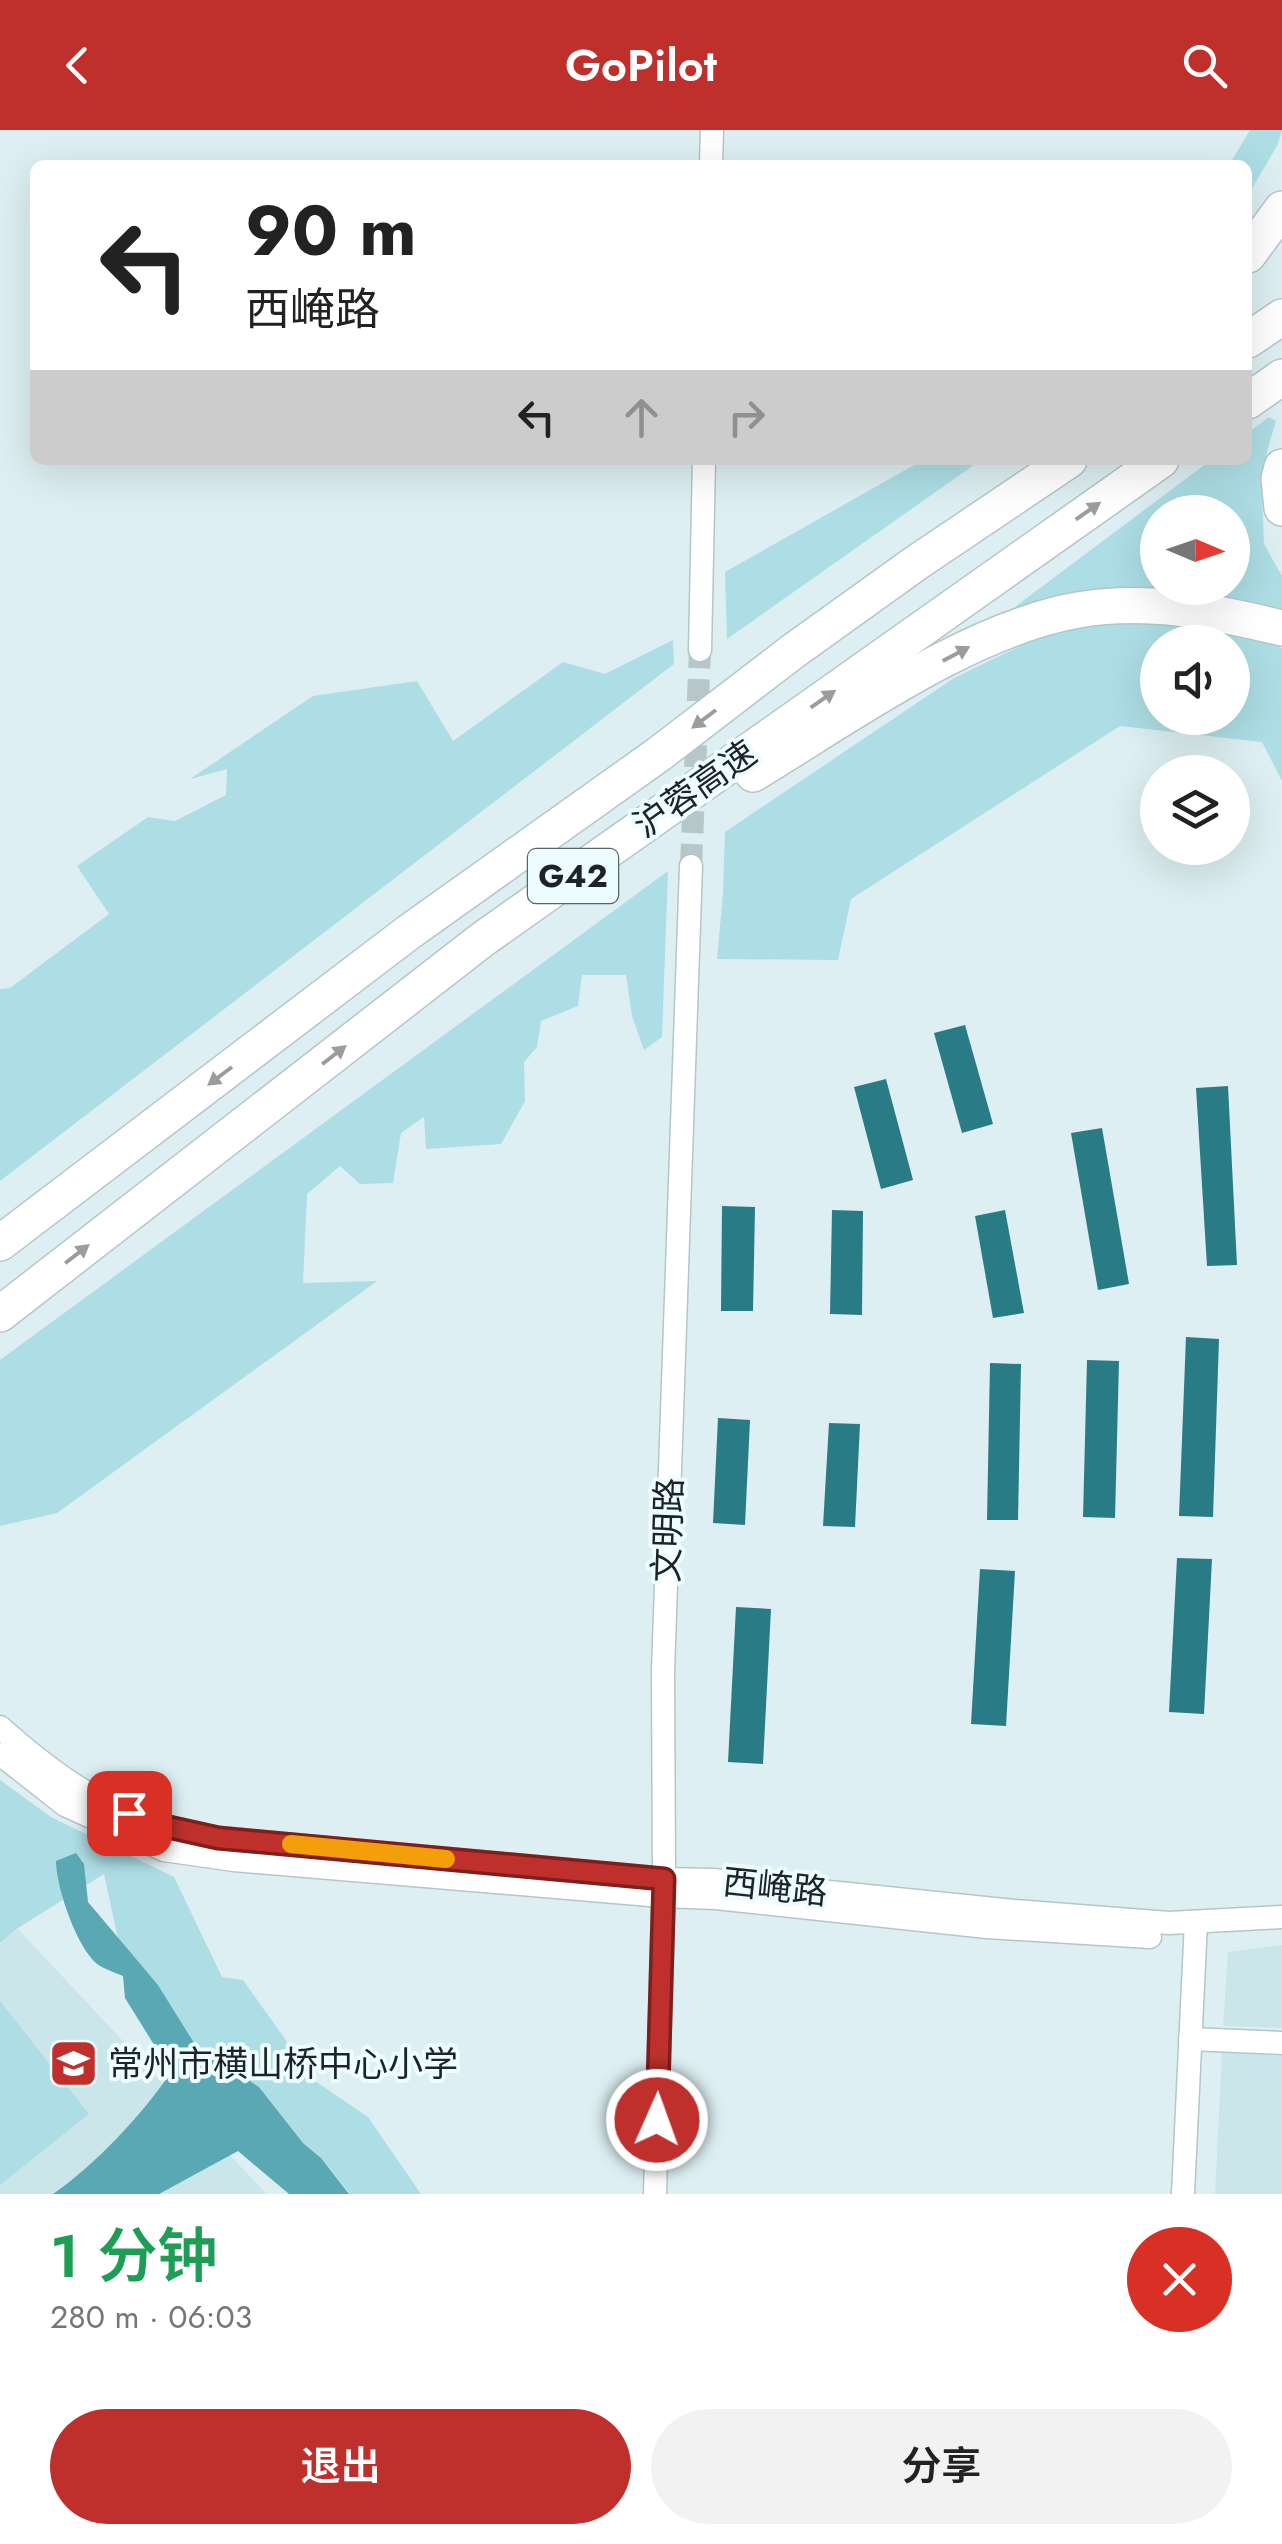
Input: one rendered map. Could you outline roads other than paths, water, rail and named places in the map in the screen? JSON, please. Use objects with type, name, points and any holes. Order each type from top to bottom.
[{"type":"highway","points":[[1252,250],[1282,209]]},
{"type":"highway","points":[[1252,337],[1282,317]]},
{"type":"highway","points":[[1252,397],[1282,377]]},
{"type":"highway","points":[[916,563],[1025,465]]},
{"type":"highway","name":"沪蓉高速","points":[[0,1243],[410,932],[659,754],[792,652],[1062,465]]},
{"type":"highway","name":"沪蓉高速","points":[[0,1314],[483,939],[1154,465]]},
{"type":"highway","points":[[1282,467],[1282,508]]},
{"type":"highway","points":[[483,939],[907,680],[970,647],[1024,625],[1077,610],[1130,605],[1185,608],[1282,628]]},
{"type":"street","points":[[711,160],[712,130]]},
{"type":"street","points":[[700,650],[704,465]]},
{"type":"street","name":"文明路","points":[[655,2194],[664,1651],[691,866]]},
{"type":"street","name":"西崦路","points":[[0,1727],[44,1766],[102,1802],[155,1824],[218,1838],[663,1887],[716,1898],[987,1928],[1161,1938],[1196,1928],[1282,1917]]},
{"type":"street","name":"西崦路","points":[[0,1754],[65,1805],[164,1850],[234,1860],[663,1887]]},
{"type":"street","points":[[1183,2194],[1196,1928]]},
{"type":"street","name":"西崦路","points":[[1196,1928],[1282,1929]]},
{"type":"street","points":[[1190,2039],[1282,2042]]},
{"type":"tunnel","points":[[691,866],[700,650]]},
{"type":"place","name":"常州市横山桥中心小学","points":[[73,2064]]}]
